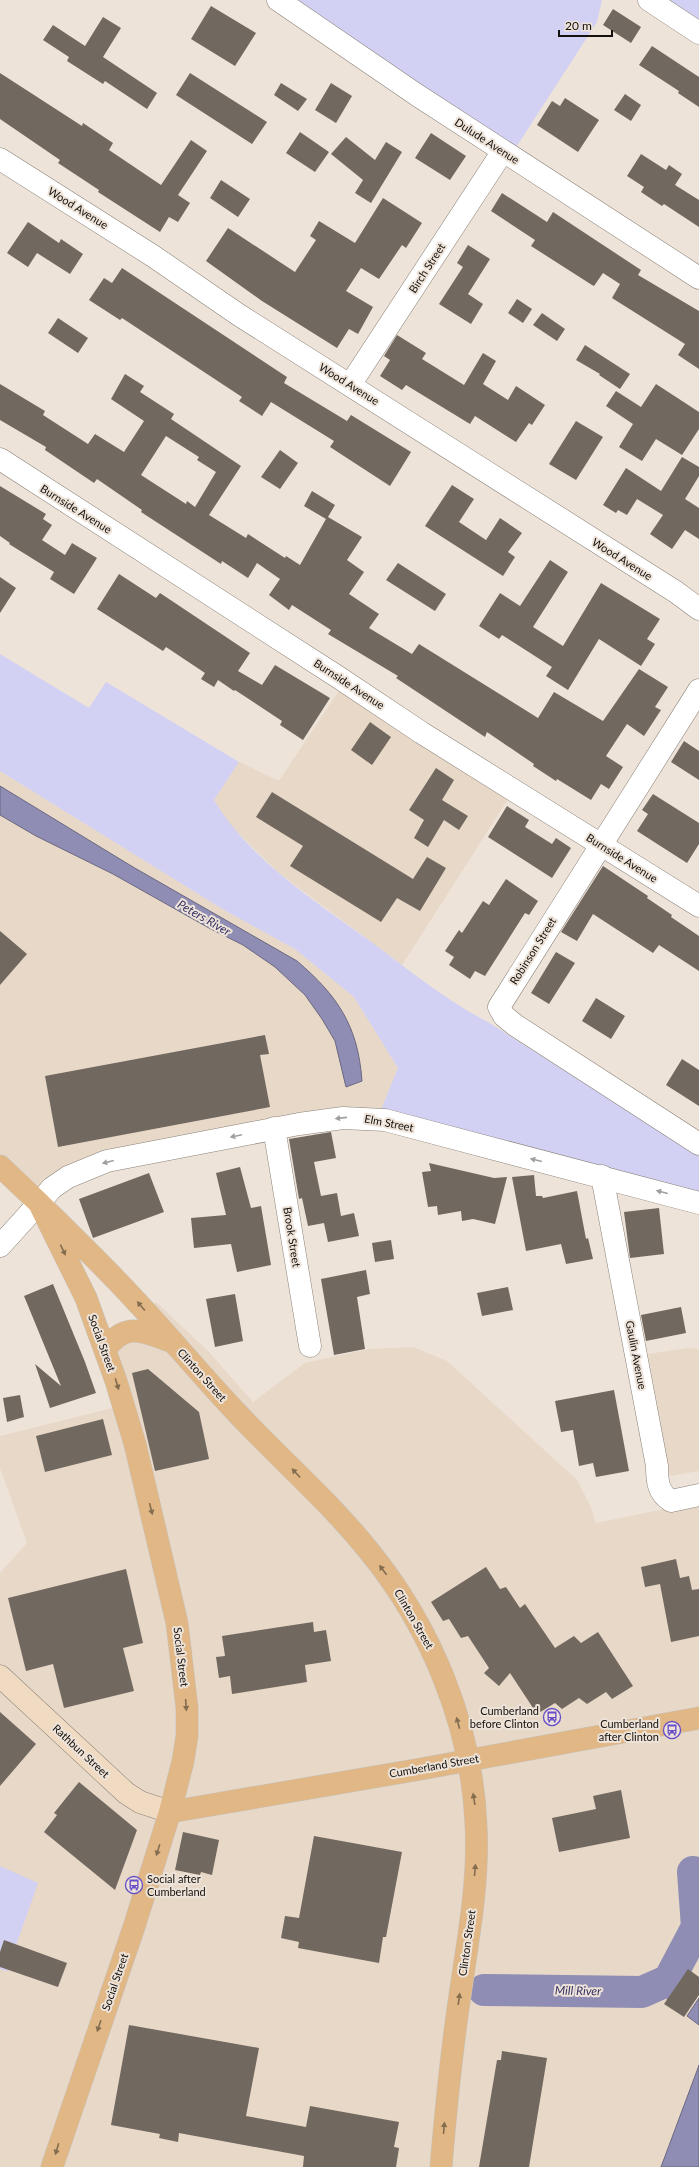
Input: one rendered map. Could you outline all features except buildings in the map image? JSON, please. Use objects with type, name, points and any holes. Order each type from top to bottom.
[{"type":"main road","name":"Social Street","points":[[0,1166],[39,1203],[86,1298],[116,1381],[135,1444],[175,1616],[187,1708],[187,1736],[183,1761],[170,1812],[134,1927],[52,2167]]},
{"type":"main road","name":"Clinton Street","points":[[39,1203],[134,1299],[170,1341],[368,1550],[402,1595],[433,1652],[449,1689],[468,1761],[475,1805],[476,1853],[472,1910],[450,2069],[441,2167]]},
{"type":"main road","points":[[105,1350],[112,1340],[121,1333],[128,1331],[136,1330],[170,1341]]},
{"type":"main road","name":"Rathbun Street","points":[[1,1678],[126,1793],[140,1802],[170,1812]]},
{"type":"main road","name":"Cumberland Street","points":[[170,1812],[468,1761],[699,1718]]},
{"type":"street","name":"Dulude Avenue","points":[[278,0],[371,65],[699,278]]},
{"type":"street","points":[[649,0],[699,33]]},
{"type":"street","name":"Birch Street","points":[[350,385],[503,151]]},
{"type":"street","name":"Wood Avenue","points":[[0,158],[153,256],[239,315],[676,592],[699,609]]},
{"type":"street","name":"Burnside Avenue","points":[[0,459],[338,677],[422,733],[699,906]]},
{"type":"street","name":"Robinson Street","points":[[699,690],[600,844],[499,1007],[504,1016],[516,1025],[699,1144]]},
{"type":"street","name":"Elm Street","points":[[0,1246],[52,1188],[68,1177],[107,1161],[274,1128],[343,1118],[385,1120],[602,1176],[699,1203]]},
{"type":"street","name":"Brook Street","points":[[274,1128],[310,1346]]},
{"type":"street","name":"Gaulin Avenue","points":[[602,1176],[657,1466],[658,1483],[662,1495],[671,1501],[699,1496]]},
{"type":"shaded area","points":[[279,0],[602,0],[597,22],[513,152]]},
{"type":"shaded area","points":[[650,0],[699,0],[699,33]]},
{"type":"shaded area","points":[[0,654],[89,708],[106,682],[239,762],[214,800],[229,822],[264,860],[284,878],[442,995],[488,1022],[699,1156],[699,1196],[378,1117],[398,1068],[354,997],[295,949],[224,910],[0,771]]},
{"type":"shaded area","points":[[344,683],[516,787],[402,965],[279,873],[227,822],[214,800],[239,762],[279,781]]},
{"type":"shaded area","points":[[0,771],[224,910],[295,949],[354,997],[398,1068],[378,1117],[105,1164],[38,1200],[0,1168]]},
{"type":"shaded area","points":[[156,1302],[209,1352],[253,1402],[305,1363],[369,1349],[413,1347],[447,1361],[577,1480],[590,1505],[596,1523],[699,1502],[699,1998],[687,2016],[699,2025],[699,2065],[661,2167],[0,2167],[0,1969],[7,1971],[37,1883],[0,1866],[0,1573],[27,1543],[0,1468],[0,1436],[120,1406],[116,1391],[117,1338]]},
{"type":"shaded area","points":[[688,1348],[699,1349],[699,1471],[670,1476],[648,1354]]},
{"type":"shaded area","points":[[0,1866],[38,1883],[7,1971],[0,1969]]},
{"type":"water","points":[[0,786],[133,867],[297,961],[324,987],[335,1000],[343,1014],[356,1044],[360,1061],[362,1081],[346,1087],[335,1041],[322,1019],[305,995],[275,967],[243,945],[209,928],[113,874],[36,836],[0,815]]},
{"type":"water","points":[[699,1998],[699,2025],[687,2016]]},
{"type":"water","points":[[699,2065],[699,2167],[661,2167],[698,2068]]},
{"type":"waterway","name":"Peters River","points":[[676,1986],[669,1980],[697,1927],[693,1872]]},
{"type":"waterway","name":"Mill River","points":[[484,1990],[642,1992],[669,1980]]},
{"type":"place","name":"Cumberland before Clinton","points":[[552,1717]]},
{"type":"place","name":"Cumberland after Clinton","points":[[672,1730]]},
{"type":"place","name":"Social after Cumberland","points":[[134,1885]]}]
